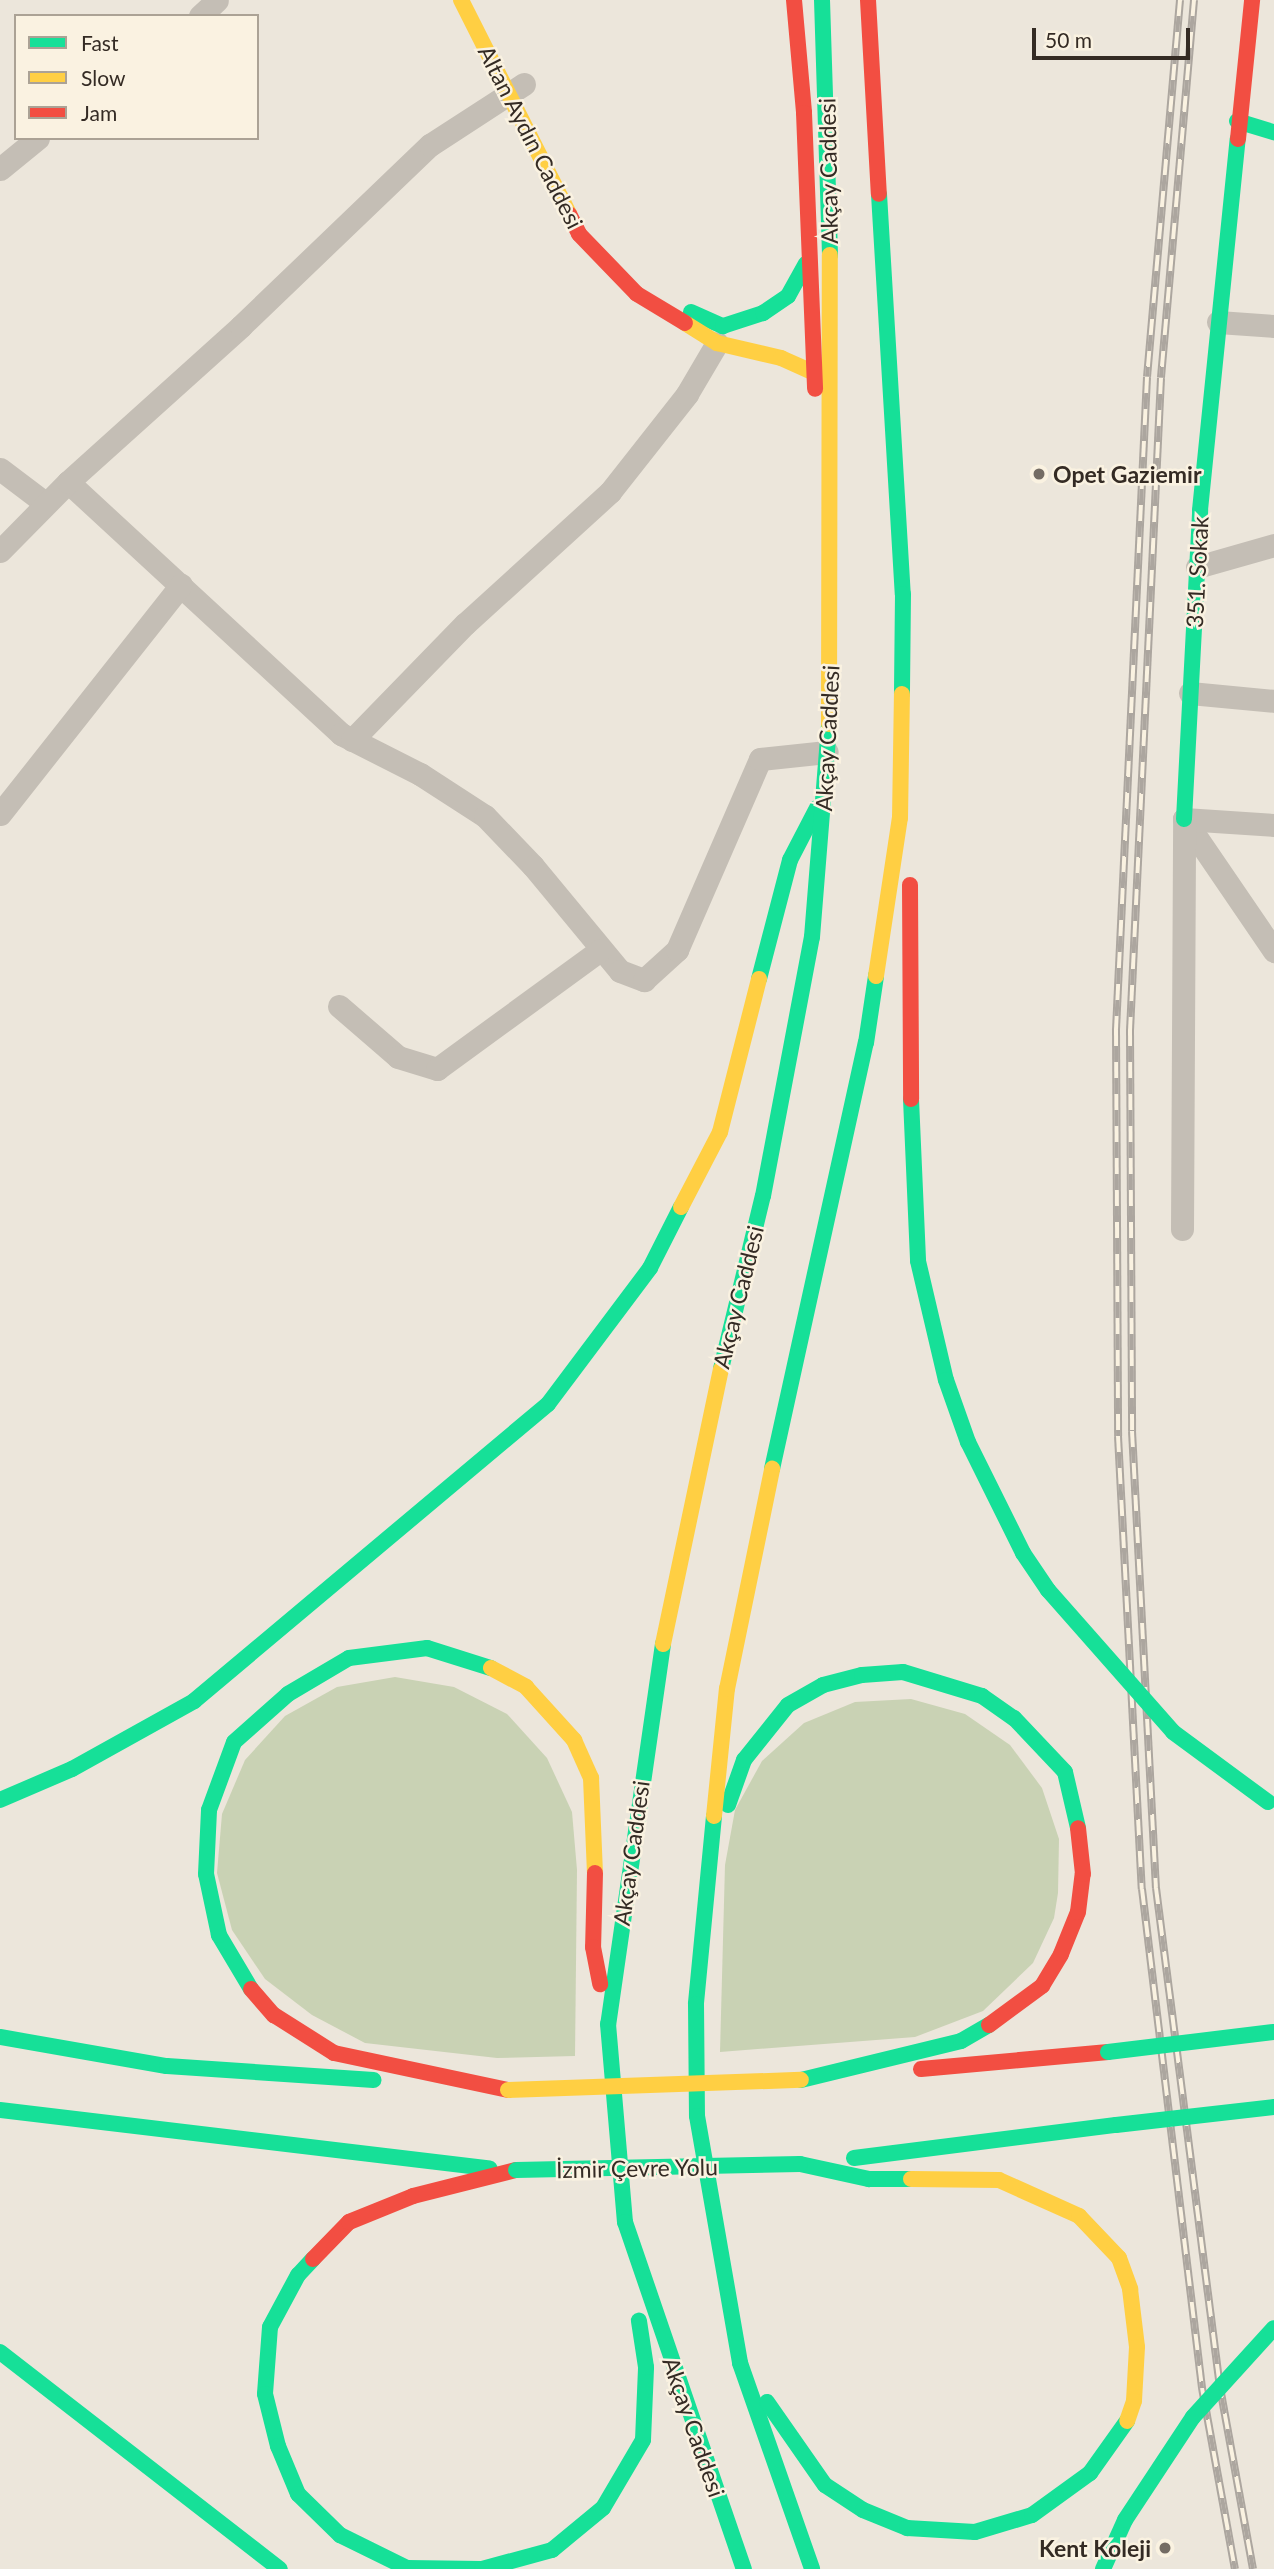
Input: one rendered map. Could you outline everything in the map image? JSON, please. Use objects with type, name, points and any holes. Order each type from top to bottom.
[{"type":"main road","name":"Altan Aydın Caddesi","points":[[461,0],[520,86],[579,234],[637,294],[717,342],[781,358],[812,372]]},
{"type":"main road","points":[[794,0],[804,113],[806,264],[812,372],[832,516]]},
{"type":"main road","name":"Akçay Caddesi","points":[[744,2569],[625,2222],[608,2024],[655,1684],[704,1436],[773,1142],[812,937],[826,790],[832,516],[829,153],[822,0]]},
{"type":"main road","name":"Akçay Caddesi","points":[[812,2569],[740,2363],[696,2116],[696,2004],[727,1689],[817,1249],[866,1043],[900,818],[903,594],[868,0]]},
{"type":"main road","name":"351. Sokak","points":[[1184,819],[1197,567],[1237,121],[1252,0]]},
{"type":"main road","points":[[1237,121],[1274,132]]},
{"type":"main road","name":"Altan Aydın Caddesi","points":[[609,239],[632,268],[677,306],[723,326],[763,313],[788,296],[806,264]]},
{"type":"main road","points":[[0,1800],[72,1769],[194,1701],[548,1404],[650,1268],[720,1132],[790,860],[826,790]]},
{"type":"main road","points":[[900,818],[911,849],[910,1089],[918,1261],[946,1380],[968,1443],[1023,1553],[1048,1590],[1173,1732],[1271,1805]]},
{"type":"main road","points":[[509,2090],[334,2053],[274,2015],[238,1973],[219,1935],[206,1874],[209,1810],[217,1778],[234,1742],[257,1719],[316,1675],[349,1658],[426,1648],[495,1670],[526,1687],[574,1740],[591,1778],[596,1836],[593,1947],[608,2024]]},
{"type":"main road","points":[[696,2004],[728,1805],[744,1759],[788,1705],[823,1685],[903,1672],[982,1696],[1014,1718],[1065,1772],[1076,1804],[1083,1874],[1077,1912],[1061,1954],[1042,1986],[1012,2011],[961,2041],[801,2080]]},
{"type":"main road","points":[[0,2037],[167,2066],[509,2090],[801,2080],[1108,2052],[1274,2032]]},
{"type":"main road","name":"İzmir Çevre Yolu","points":[[0,2110],[249,2143],[516,2170],[800,2164],[1274,2107]]},
{"type":"main road","points":[[740,2363],[825,2485],[863,2510],[907,2528],[975,2532],[1032,2515],[1090,2473],[1126,2423],[1134,2401],[1137,2347],[1130,2289],[1119,2258],[1079,2216],[999,2180],[869,2179],[800,2164]]},
{"type":"main road","points":[[516,2170],[413,2196],[349,2222],[298,2275],[270,2327],[265,2394],[278,2446],[298,2494],[340,2535],[407,2568],[482,2569],[552,2550],[603,2508],[643,2440],[646,2367],[625,2222]]},
{"type":"main road","points":[[1102,2569],[1125,2520],[1193,2417],[1274,2328]]},
{"type":"main road","points":[[0,2352],[280,2569]]},
{"type":"street","points":[[202,14],[217,0]]},
{"type":"street","points":[[0,551],[45,503],[251,318],[430,145],[520,86]]},
{"type":"street","points":[[0,169],[36,140]]},
{"type":"street","points":[[1218,322],[1274,326]]},
{"type":"street","points":[[352,740],[465,624],[610,492],[687,394],[717,342]]},
{"type":"street","points":[[0,469],[45,503]]},
{"type":"street","points":[[68,482],[352,740],[420,774],[485,816],[533,866],[620,971],[645,980],[677,950],[760,759],[827,752]]},
{"type":"street","points":[[1197,567],[1274,545]]},
{"type":"street","points":[[0,814],[181,585]]},
{"type":"street","points":[[1191,694],[1274,701]]},
{"type":"street","points":[[1184,819],[1274,825]]},
{"type":"street","points":[[1184,819],[1274,951]]},
{"type":"street","points":[[1182,1229],[1184,819]]},
{"type":"street","points":[[339,1006],[398,1057],[437,1069],[600,950]]},
{"type":"green space","points":[[395,1677],[454,1687],[507,1714],[547,1758],[572,1812],[577,1870],[575,2056],[497,2058],[365,2043],[312,2015],[265,1979],[232,1930],[217,1873],[222,1814],[245,1760],[285,1716],[337,1687]]},
{"type":"green space","points":[[911,1699],[965,1714],[1010,1745],[1042,1788],[1059,1839],[1058,1893],[1054,1918],[1033,1963],[983,2011],[915,2037],[720,2052],[725,1865],[735,1810],[762,1761],[804,1723],[855,1702]]},
{"type":"railway","points":[[1180,0],[1147,377],[1116,1030],[1118,1436],[1142,1889],[1202,2388],[1235,2569]]},
{"type":"railway","points":[[1194,0],[1161,378],[1130,1030],[1132,1431],[1156,1888],[1219,2382],[1253,2569]]},
{"type":"traffic: fast","points":[[822,0],[830,255]]},
{"type":"traffic: fast","points":[[1237,121],[1274,132]]},
{"type":"traffic: fast","points":[[1184,819],[1200,510],[1238,139]]},
{"type":"traffic: fast","points":[[879,194],[903,594],[902,694]]},
{"type":"traffic: fast","points":[[691,312],[723,326],[763,313],[788,296],[806,264]]},
{"type":"traffic: fast","points":[[721,1369],[763,1196],[812,937],[829,724]]},
{"type":"traffic: fast","points":[[759,979],[790,860],[817,808]]},
{"type":"traffic: fast","points":[[772,1469],[866,1043],[876,976]]},
{"type":"traffic: fast","points":[[911,1099],[918,1261],[946,1380],[968,1442],[1023,1553],[1048,1590]]},
{"type":"traffic: fast","points":[[0,1800],[72,1769],[194,1701],[548,1404],[650,1268],[681,1207]]},
{"type":"traffic: fast","points":[[1048,1590],[1173,1732],[1268,1802]]},
{"type":"traffic: fast","points":[[663,1644],[608,2024],[625,2222],[744,2569]]},
{"type":"traffic: fast","points":[[251,1989],[219,1935],[206,1874],[209,1810],[234,1742],[288,1694],[349,1658],[427,1648],[491,1668]]},
{"type":"traffic: fast","points":[[728,1805],[744,1760],[788,1705],[823,1685],[862,1675],[903,1672],[982,1696],[1014,1718],[1065,1772],[1078,1828]]},
{"type":"traffic: fast","points":[[714,1816],[696,2004],[697,2116],[740,2363],[812,2569]]},
{"type":"traffic: fast","points":[[801,2080],[961,2041],[989,2025]]},
{"type":"traffic: fast","points":[[1108,2052],[1274,2032]]},
{"type":"traffic: fast","points":[[0,2037],[167,2066],[374,2080]]},
{"type":"traffic: fast","points":[[1116,2125],[1274,2107]]},
{"type":"traffic: fast","points":[[0,2110],[490,2168]]},
{"type":"traffic: fast","points":[[854,2158],[1116,2125]]},
{"type":"traffic: fast","points":[[800,2164],[869,2179],[911,2179]]},
{"type":"traffic: fast","points":[[516,2170],[800,2164]]},
{"type":"traffic: fast","points":[[313,2259],[298,2275],[270,2327],[265,2394],[278,2446],[298,2494],[340,2535],[407,2568],[482,2569],[552,2550],[603,2508],[643,2440],[646,2367],[639,2321]]},
{"type":"traffic: fast","points":[[1103,2569],[1125,2520],[1193,2417],[1274,2328]]},
{"type":"traffic: fast","points":[[0,2352],[280,2569]]},
{"type":"traffic: fast","points":[[767,2402],[825,2485],[863,2510],[907,2528],[975,2532],[1032,2515],[1090,2473],[1127,2421]]},
{"type":"traffic: slow","points":[[461,0],[569,214]]},
{"type":"traffic: slow","points":[[829,724],[830,255]]},
{"type":"traffic: slow","points":[[685,323],[717,343],[781,358],[812,372]]},
{"type":"traffic: slow","points":[[876,976],[900,818],[902,694]]},
{"type":"traffic: slow","points":[[681,1207],[720,1132],[759,979]]},
{"type":"traffic: slow","points":[[663,1644],[721,1369]]},
{"type":"traffic: slow","points":[[714,1816],[727,1689],[772,1469]]},
{"type":"traffic: slow","points":[[491,1668],[526,1687],[574,1740],[591,1778],[595,1873]]},
{"type":"traffic: slow","points":[[508,2090],[801,2080]]},
{"type":"traffic: slow","points":[[911,2179],[999,2180],[1079,2216],[1119,2258],[1130,2289],[1137,2347],[1134,2401],[1127,2421]]},
{"type":"traffic: jam","points":[[794,0],[804,113],[815,389]]},
{"type":"traffic: jam","points":[[868,0],[879,194]]},
{"type":"traffic: jam","points":[[1238,139],[1252,0]]},
{"type":"traffic: jam","points":[[569,214],[579,234],[637,294],[685,323]]},
{"type":"traffic: jam","points":[[910,885],[911,1099]]},
{"type":"traffic: jam","points":[[989,2025],[1042,1986],[1061,1954],[1078,1912],[1083,1874],[1078,1828]]},
{"type":"traffic: jam","points":[[595,1873],[593,1947],[600,1984]]},
{"type":"traffic: jam","points":[[251,1989],[274,2015],[334,2053],[508,2090]]},
{"type":"traffic: jam","points":[[921,2069],[1108,2052]]},
{"type":"traffic: jam","points":[[313,2259],[349,2222],[413,2196],[516,2170]]},
{"type":"place","name":"Opet Gaziemir","points":[[1039,474]]},
{"type":"place","name":"Kent Koleji","points":[[1165,2548]]}]
